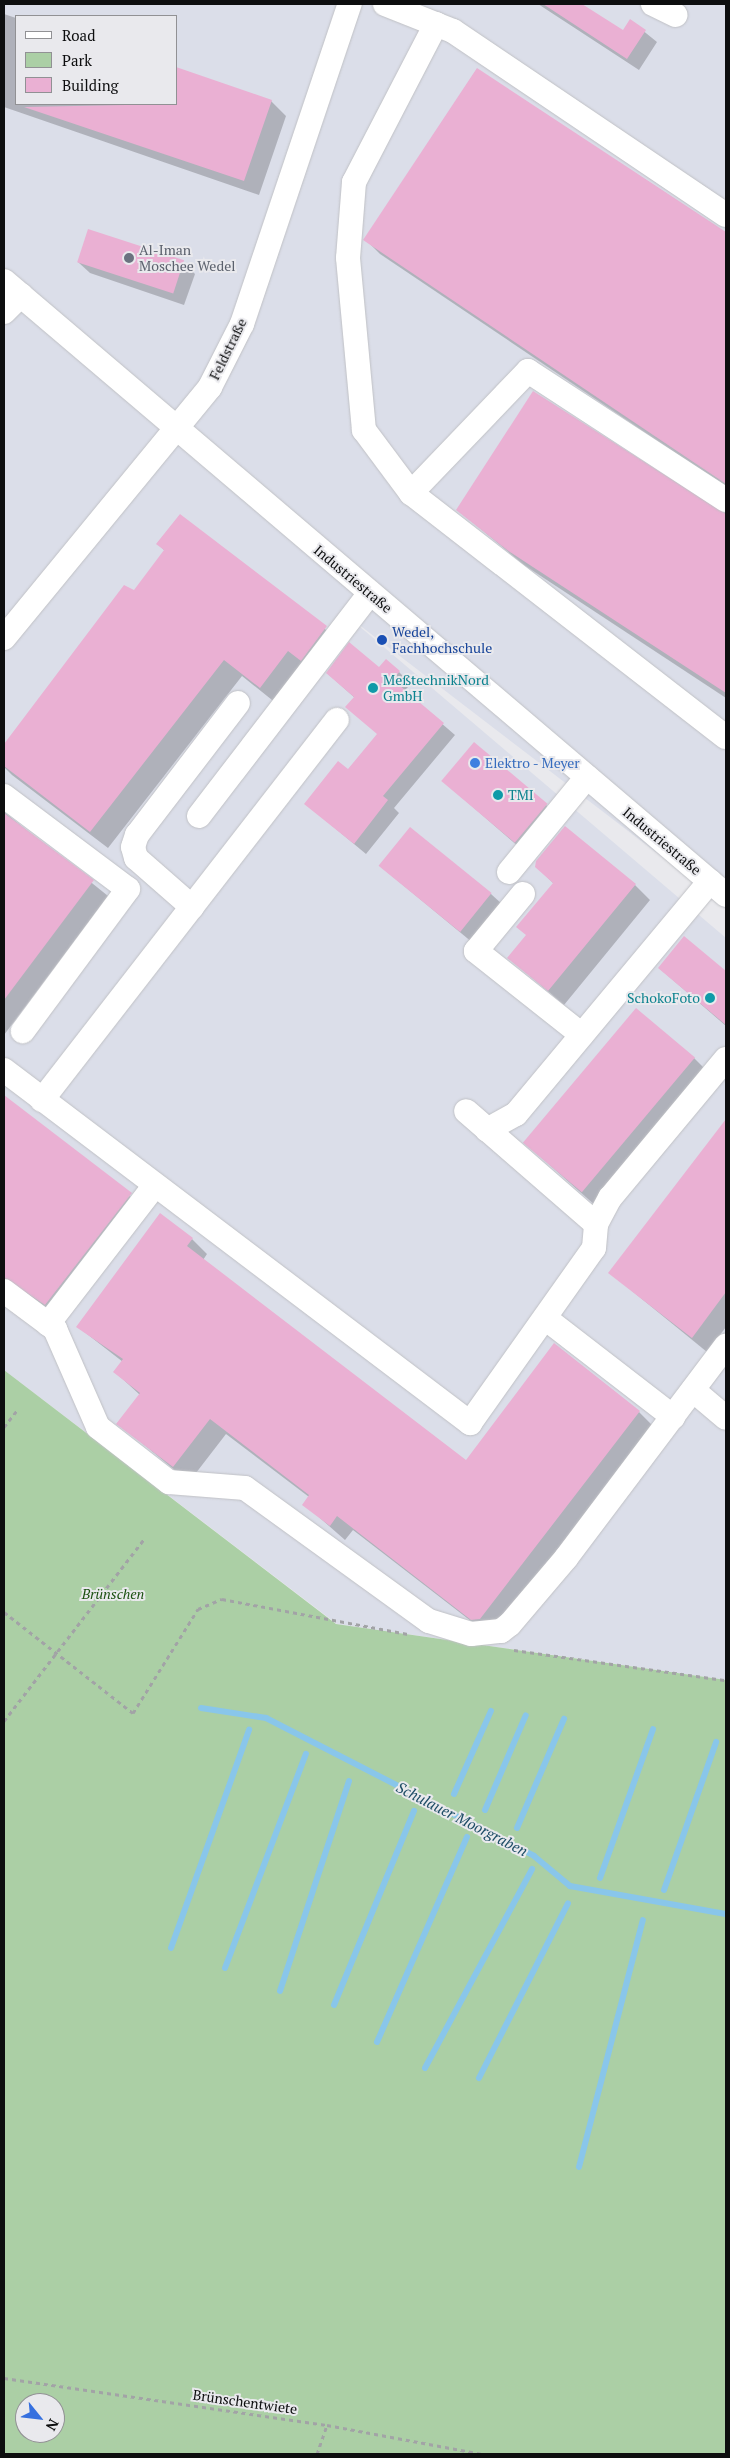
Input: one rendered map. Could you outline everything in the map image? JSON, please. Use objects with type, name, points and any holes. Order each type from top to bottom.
[{"type":"street","name":"Feldstraße","points":[[4,638],[210,387],[242,324],[350,4]]},
{"type":"street","points":[[385,4],[453,30],[726,215]]},
{"type":"street","points":[[653,4],[676,15]]},
{"type":"street","points":[[436,24],[354,182],[348,258],[364,430],[411,493],[726,737]]},
{"type":"street","name":"Industriestraße","points":[[12,288],[718,888]]},
{"type":"street","points":[[4,312],[12,288]]},
{"type":"street","points":[[411,493],[528,371],[726,500]]},
{"type":"street","points":[[199,816],[370,593]]},
{"type":"street","points":[[192,907],[136,858],[133,847],[137,835],[238,703]]},
{"type":"street","points":[[42,1100],[337,720]]},
{"type":"street","points":[[509,872],[587,777]]},
{"type":"street","points":[[4,796],[128,889],[23,1031]]},
{"type":"street","points":[[487,1130],[516,1114],[582,1035],[718,888]]},
{"type":"street","points":[[523,894],[476,952],[582,1035]]},
{"type":"street","points":[[4,1070],[470,1422],[594,1248],[596,1224],[610,1198],[726,1059]]},
{"type":"street","points":[[466,1111],[596,1224]]},
{"type":"street","points":[[48,1324],[155,1185]]},
{"type":"street","points":[[4,1291],[55,1329],[98,1427],[169,1482],[245,1488],[429,1621],[471,1634],[501,1631],[510,1624],[673,1417],[726,1346]]},
{"type":"street","points":[[545,1318],[673,1417]]},
{"type":"street","points":[[693,1390],[726,1418]]},
{"type":"path","points":[[4,1428],[18,1409]]},
{"type":"path","points":[[4,1721],[58,1654],[144,1539]]},
{"type":"path","points":[[4,1612],[133,1712],[198,1609]]},
{"type":"path","name":"Brünschentwiete","points":[[4,2378],[328,2425],[482,2454]]},
{"type":"path","points":[[316,2454],[328,2425]]},
{"type":"shaded area","points":[[4,4],[726,4],[726,906],[345,614],[726,938],[726,1680],[337,1624],[4,1370]]},
{"type":"green space","name":"Brünschen","points":[[4,1370],[336,1624],[726,1680],[726,2454],[4,2454]]},
{"type":"building","points":[[543,4],[582,4],[623,30],[630,19],[646,30],[627,59]]},
{"type":"building","points":[[178,68],[272,100],[244,181],[24,107],[178,105]]},
{"type":"building","points":[[477,68],[726,232],[726,484],[363,240]]},
{"type":"building","points":[[88,229],[184,260],[173,293],[77,262]]},
{"type":"building","points":[[533,391],[726,514],[726,693],[507,550],[456,510]]},
{"type":"building","points":[[180,514],[327,626],[301,661],[288,651],[260,688],[224,660],[90,832],[4,766],[4,744],[124,585],[134,590],[164,550],[156,544]]},
{"type":"building","points":[[349,642],[379,667],[386,659],[400,671],[393,680],[444,723],[383,796],[388,800],[354,844],[304,804],[338,761],[348,769],[377,734],[345,707],[354,697],[326,673]]},
{"type":"building","name":"TMI","points":[[474,742],[548,804],[515,843],[441,781]]},
{"type":"building","points":[[4,813],[94,880],[4,1000]]},
{"type":"building","points":[[565,826],[636,884],[548,991],[507,958],[526,935],[516,927],[553,883],[535,867],[536,861]]},
{"type":"building","points":[[410,827],[492,893],[460,932],[379,866]]},
{"type":"building","name":"SchokoFoto","points":[[684,936],[726,971],[726,1025],[658,968]]},
{"type":"building","points":[[636,1008],[695,1057],[582,1192],[523,1143]]},
{"type":"building","points":[[4,1095],[132,1193],[45,1305],[4,1278]]},
{"type":"building","points":[[726,1119],[726,1292],[692,1338],[608,1273]]},
{"type":"building","points":[[160,1213],[193,1238],[187,1246],[466,1460],[554,1343],[640,1411],[480,1619],[471,1620],[337,1516],[330,1526],[302,1505],[309,1495],[210,1419],[173,1467],[116,1424],[140,1393],[113,1372],[123,1359],[76,1327]]},
{"type":"waterway","name":"Schulauer Moorgraben","points":[[201,1708],[266,1718],[534,1856],[570,1886],[726,1914]]},
{"type":"waterway","points":[[454,1794],[491,1711]]},
{"type":"waterway","points":[[485,1810],[526,1715]]},
{"type":"waterway","points":[[517,1828],[564,1719]]},
{"type":"waterway","points":[[600,1878],[653,1729]]},
{"type":"waterway","points":[[171,1948],[249,1730]]},
{"type":"waterway","points":[[664,1890],[716,1742]]},
{"type":"waterway","points":[[225,1968],[306,1754]]},
{"type":"waterway","points":[[280,1991],[349,1781]]},
{"type":"waterway","points":[[334,2005],[414,1811]]},
{"type":"waterway","points":[[377,2042],[467,1837]]},
{"type":"waterway","points":[[425,2068],[532,1869]]},
{"type":"waterway","points":[[479,2078],[568,1903]]},
{"type":"waterway","points":[[579,2167],[643,1920]]},
{"type":"place","name":"Al-Iman Moschee Wedel","points":[[129,258]]},
{"type":"place","name":"Wedel, Fachhochschule","points":[[382,640]]},
{"type":"place","name":"MeßtechnikNord GmbH","points":[[373,688]]},
{"type":"place","name":"Elektro - Meyer","points":[[475,763]]},
{"type":"place","name":"TMI","points":[[498,795]]},
{"type":"place","name":"SchokoFoto","points":[[710,998]]}]
